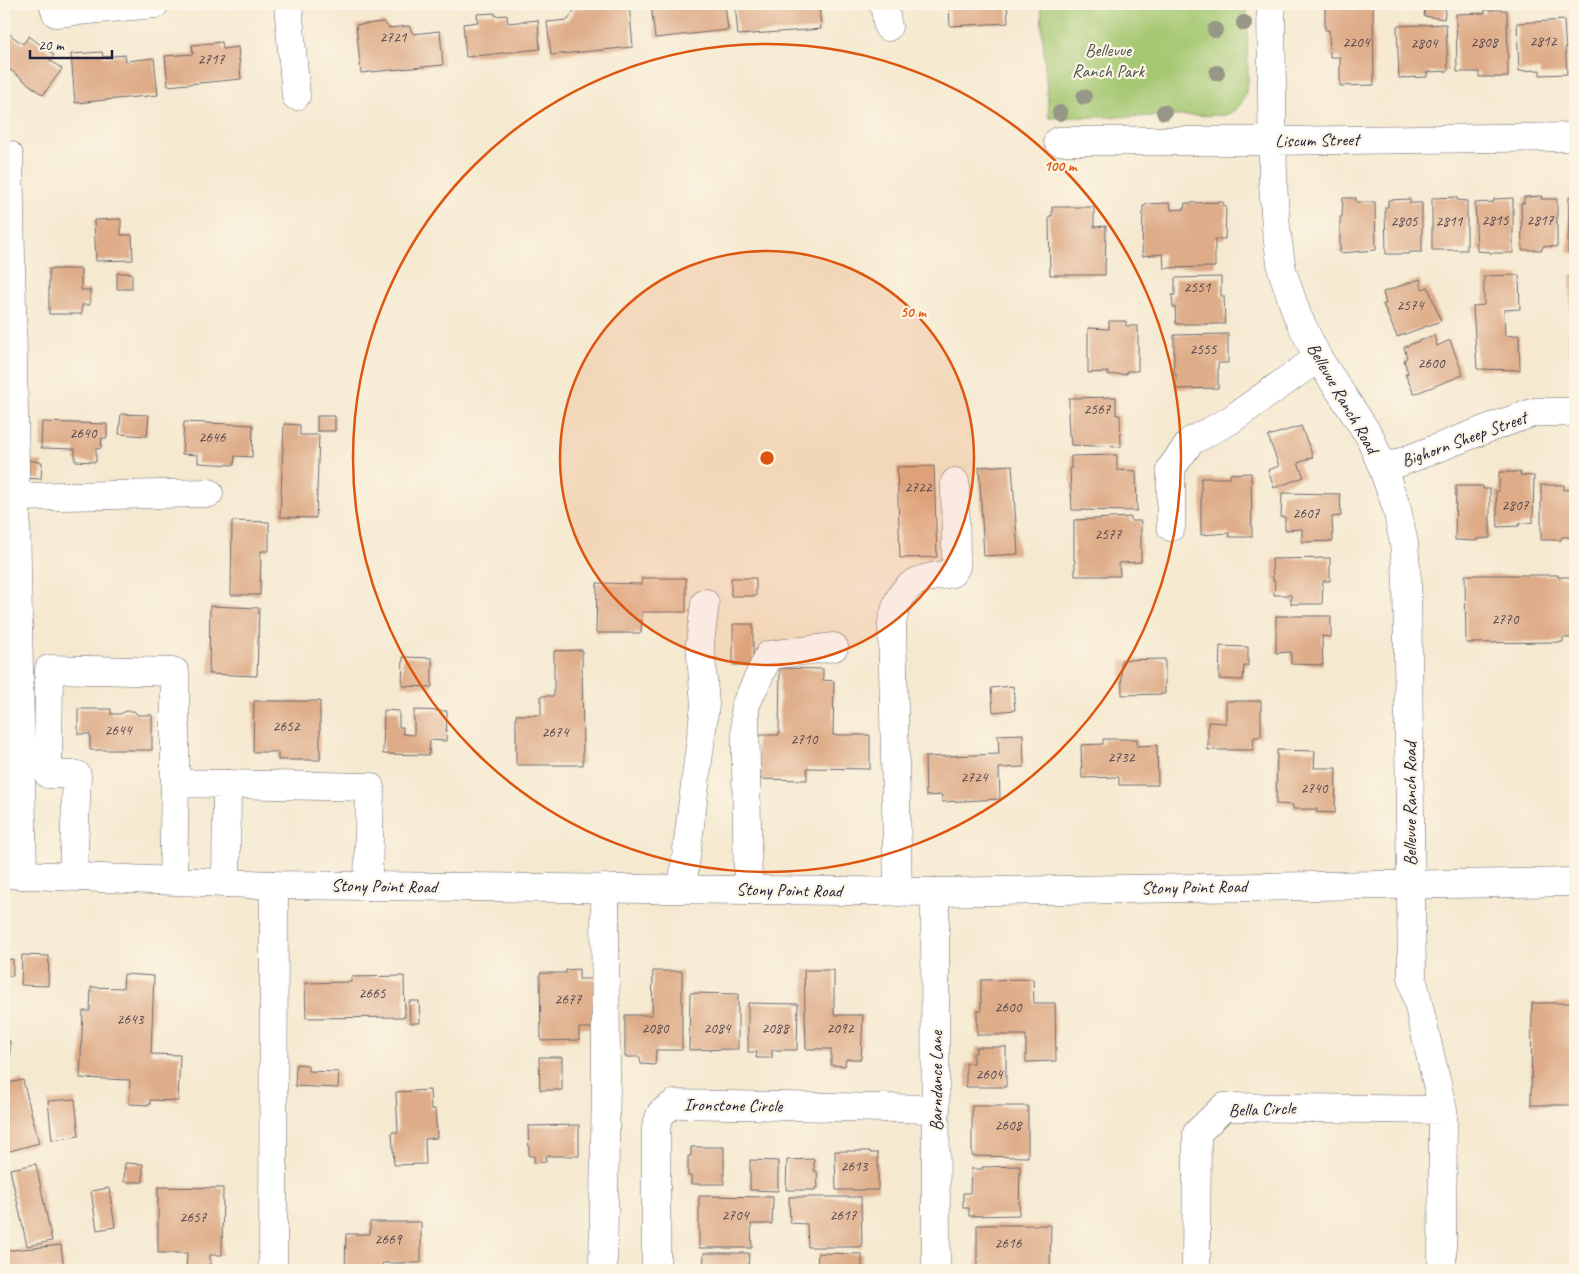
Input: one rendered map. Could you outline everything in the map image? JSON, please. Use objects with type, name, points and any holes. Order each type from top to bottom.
[{"type":"street","points":[[53,4],[56,13],[155,4]]},
{"type":"street","points":[[288,4],[296,96]]},
{"type":"street","name":"Bellevue Ranch Road","points":[[1271,4],[1273,183],[1276,228],[1282,270],[1297,315],[1318,358],[1370,437],[1397,509],[1404,544],[1407,579],[1410,883]]},
{"type":"street","name":"Liscum Street","points":[[1058,140],[1575,138]]},
{"type":"street","points":[[9,155],[16,497],[14,875]]},
{"type":"street","points":[[1171,528],[1172,468],[1191,441],[1229,421],[1318,358]]},
{"type":"street","name":"Bighorn Sheep Street","points":[[1383,469],[1535,412],[1575,412]]},
{"type":"street","points":[[898,892],[892,622],[896,606],[903,592],[917,580],[952,573],[956,566],[954,482]]},
{"type":"street","points":[[16,497],[210,493]]},
{"type":"street","points":[[682,889],[705,705],[700,643],[704,603]]},
{"type":"street","points":[[748,890],[745,706],[769,655],[834,647]]},
{"type":"street","points":[[74,876],[77,775],[48,774],[49,669],[174,672],[173,880]]},
{"type":"street","points":[[174,783],[370,787],[368,886]]},
{"type":"street","points":[[226,883],[227,784]]},
{"type":"street","name":"Stony Point Road","points":[[14,875],[274,885],[898,892],[1575,882]]},
{"type":"street","points":[[1410,883],[1412,977],[1443,1110],[1442,1270]]},
{"type":"street","points":[[273,1270],[274,885]]},
{"type":"street","points":[[603,1270],[606,1088],[605,888]]},
{"type":"street","name":"Barndance Lane","points":[[935,892],[936,1270]]},
{"type":"street","name":"Ironstone Circle","points":[[656,1270],[656,1127],[661,1113],[674,1104],[936,1109]]},
{"type":"street","name":"Bella Circle","points":[[1196,1270],[1197,1133],[1224,1107],[1443,1110]]},
{"type":"green space","name":"Bellevue Ranch Park","points":[[1041,4],[1247,4],[1248,83],[1244,99],[1235,110],[1225,115],[1049,118]]},
{"type":"building","points":[[598,4],[629,4],[633,47],[551,55],[547,22],[568,20],[575,9],[596,6]]},
{"type":"building","points":[[651,4],[725,4],[728,30],[655,38]]},
{"type":"building","points":[[735,4],[819,4],[821,29],[738,35]]},
{"type":"building","points":[[949,4],[1007,4],[1008,23],[950,26]]},
{"type":"building","points":[[1325,4],[1373,4],[1374,85],[1340,86],[1340,57],[1330,57],[1329,30],[1325,30]]},
{"type":"building","points":[[1425,5],[1446,7],[1444,19],[1424,16]]},
{"type":"building","points":[[1485,10],[1507,10],[1508,77],[1479,77],[1479,72],[1457,72],[1456,14],[1485,13]]},
{"type":"building","points":[[495,13],[495,16],[507,15],[508,23],[538,20],[540,49],[466,57],[463,24],[478,22],[477,14]]},
{"type":"building","points":[[1564,20],[1567,74],[1540,75],[1540,70],[1519,71],[1517,23]]},
{"type":"building","points":[[384,22],[389,28],[409,26],[413,34],[440,31],[443,65],[361,73],[356,25]]},
{"type":"building","points":[[1446,24],[1448,71],[1427,72],[1427,77],[1399,78],[1397,26]]},
{"type":"building","points":[[4,30],[23,44],[29,36],[54,55],[50,60],[62,69],[43,95],[4,65]]},
{"type":"building","points":[[222,42],[223,49],[238,47],[241,79],[168,86],[165,56],[193,54],[192,45]]},
{"type":"building","points":[[102,52],[103,57],[125,55],[126,61],[154,58],[158,95],[75,103],[71,54]]},
{"type":"building","points":[[1542,196],[1541,199],[1557,199],[1557,247],[1543,246],[1542,250],[1522,250],[1521,203],[1524,203],[1524,197]]},
{"type":"building","points":[[1457,197],[1457,200],[1467,201],[1467,250],[1432,250],[1432,198]]},
{"type":"building","points":[[1569,197],[1575,197],[1575,253],[1568,253]]},
{"type":"building","points":[[1343,198],[1356,198],[1356,202],[1375,202],[1376,250],[1340,253],[1340,217],[1342,217]]},
{"type":"building","points":[[1513,198],[1513,253],[1477,251],[1475,203]]},
{"type":"building","points":[[1410,199],[1410,203],[1422,203],[1422,252],[1386,254],[1385,207],[1388,207],[1388,200]]},
{"type":"building","points":[[1223,202],[1224,206],[1226,206],[1225,239],[1215,239],[1215,267],[1164,268],[1163,254],[1142,256],[1143,206],[1146,204],[1170,203],[1171,210],[1184,209],[1185,203]]},
{"type":"building","points":[[1052,207],[1094,207],[1094,227],[1106,226],[1105,275],[1050,275],[1049,216],[1052,216]]},
{"type":"building","points":[[121,219],[121,235],[132,235],[133,260],[96,261],[94,220]]},
{"type":"building","points":[[49,269],[81,269],[81,290],[90,290],[90,305],[82,305],[82,314],[49,314]]},
{"type":"building","points":[[117,273],[132,273],[132,289],[117,289]]},
{"type":"building","points":[[1519,275],[1520,309],[1504,310],[1505,336],[1519,335],[1520,370],[1477,369],[1473,306],[1484,305],[1484,276]]},
{"type":"building","points":[[1570,275],[1575,275],[1575,308],[1570,309]]},
{"type":"building","points":[[1221,277],[1221,296],[1224,296],[1225,324],[1176,324],[1172,295],[1175,295],[1175,278]]},
{"type":"building","points":[[1420,279],[1422,289],[1428,287],[1441,321],[1397,337],[1383,304],[1386,304],[1383,292]]},
{"type":"building","points":[[1109,321],[1126,321],[1126,326],[1138,326],[1138,371],[1126,371],[1127,374],[1108,375],[1108,372],[1088,373],[1088,328],[1109,329]]},
{"type":"building","points":[[1228,334],[1228,363],[1218,363],[1218,388],[1176,389],[1174,335]]},
{"type":"building","points":[[1434,335],[1437,346],[1450,340],[1463,375],[1414,394],[1405,374],[1408,373],[1404,360],[1407,358],[1404,347]]},
{"type":"building","points":[[1575,335],[1575,366],[1570,366],[1570,336]]},
{"type":"building","points":[[1116,397],[1116,415],[1120,415],[1121,447],[1071,445],[1068,413],[1069,398]]},
{"type":"building","points":[[121,414],[149,415],[147,436],[119,434]]},
{"type":"building","points":[[317,416],[335,416],[335,431],[317,431]]},
{"type":"building","points":[[42,422],[107,424],[107,438],[102,438],[101,448],[96,449],[96,462],[75,461],[75,449],[41,448]]},
{"type":"building","points":[[184,422],[253,425],[252,457],[235,456],[234,465],[198,463],[198,455],[182,454]]},
{"type":"building","points":[[284,424],[300,425],[300,435],[319,435],[316,518],[280,517]]},
{"type":"building","points":[[1301,426],[1313,457],[1298,463],[1304,477],[1274,488],[1268,470],[1279,466],[1268,436]]},
{"type":"building","points":[[1117,455],[1117,470],[1136,471],[1137,511],[1072,510],[1071,456]]},
{"type":"building","points":[[24,460],[42,462],[41,479],[23,478]]},
{"type":"building","points":[[1012,465],[1018,554],[984,556],[979,467]]},
{"type":"building","points":[[934,466],[937,557],[900,558],[897,467]]},
{"type":"building","points":[[1499,472],[1521,472],[1520,475],[1534,476],[1533,522],[1519,524],[1519,526],[1498,527],[1496,491],[1499,491]]},
{"type":"building","points":[[1251,473],[1252,537],[1229,537],[1229,533],[1201,535],[1201,478],[1230,478],[1230,474]]},
{"type":"building","points":[[1541,485],[1564,485],[1564,490],[1575,489],[1575,537],[1562,537],[1561,540],[1541,540]]},
{"type":"building","points":[[1456,486],[1483,486],[1483,489],[1490,489],[1490,538],[1477,539],[1477,541],[1455,540]]},
{"type":"building","points":[[1282,493],[1340,494],[1341,516],[1332,517],[1333,541],[1302,542],[1302,529],[1285,530],[1285,517],[1281,517]]},
{"type":"building","points":[[1131,517],[1131,521],[1141,521],[1141,562],[1119,563],[1120,576],[1075,576],[1074,520]]},
{"type":"building","points":[[232,521],[269,522],[269,551],[261,551],[260,595],[231,595]]},
{"type":"building","points":[[1330,558],[1330,581],[1323,581],[1322,604],[1291,604],[1291,595],[1274,595],[1275,581],[1273,581],[1272,559]]},
{"type":"building","points":[[1465,575],[1558,575],[1558,577],[1575,577],[1575,638],[1563,638],[1563,642],[1466,643]]},
{"type":"building","points":[[642,578],[686,578],[686,612],[642,612],[641,633],[596,633],[597,583],[642,584]]},
{"type":"building","points":[[731,578],[756,578],[756,596],[731,596]]},
{"type":"building","points":[[210,606],[259,608],[257,676],[209,674]]},
{"type":"building","points":[[1276,616],[1331,616],[1331,637],[1322,636],[1323,665],[1291,664],[1291,652],[1276,653]]},
{"type":"building","points":[[733,624],[753,624],[753,665],[733,665]]},
{"type":"building","points":[[1220,646],[1248,647],[1248,666],[1244,666],[1243,680],[1219,679]]},
{"type":"building","points":[[582,650],[583,765],[516,765],[516,715],[541,715],[541,696],[554,696],[554,651]]},
{"type":"building","points":[[403,657],[432,658],[432,687],[402,686]]},
{"type":"building","points":[[1165,659],[1165,694],[1122,695],[1121,660]]},
{"type":"building","points":[[780,668],[823,669],[823,680],[834,681],[833,735],[870,735],[870,769],[807,768],[807,780],[756,779],[757,735],[779,735]]},
{"type":"building","points":[[1013,686],[1015,710],[993,712],[991,688]]},
{"type":"building","points":[[254,701],[320,701],[320,760],[278,760],[278,752],[253,752]]},
{"type":"building","points":[[1226,701],[1261,701],[1261,737],[1254,737],[1253,750],[1208,750],[1208,722],[1226,723]]},
{"type":"building","points":[[78,709],[111,709],[111,714],[134,711],[138,715],[152,715],[152,750],[90,750],[90,734],[78,734]]},
{"type":"building","points":[[384,710],[399,711],[399,727],[403,727],[403,734],[414,735],[414,710],[447,711],[446,741],[430,740],[429,755],[383,754]]},
{"type":"building","points":[[1023,734],[1024,767],[999,768],[1000,799],[942,802],[942,795],[926,796],[925,757],[999,754],[998,735]]},
{"type":"building","points":[[1103,739],[1137,739],[1137,746],[1157,745],[1158,785],[1119,785],[1119,777],[1082,778],[1081,745],[1103,744]]},
{"type":"building","points":[[1277,750],[1315,751],[1314,768],[1336,768],[1335,813],[1316,812],[1317,809],[1293,809],[1293,805],[1276,804]]},
{"type":"building","points":[[22,955],[49,956],[48,986],[21,985]]},
{"type":"building","points":[[13,959],[13,976],[4,976],[4,960]]},
{"type":"building","points":[[579,969],[579,979],[596,979],[597,1028],[579,1028],[579,1040],[541,1041],[540,973],[566,973],[566,970]]},
{"type":"building","points":[[804,970],[834,970],[834,1015],[863,1015],[861,1059],[846,1059],[845,1066],[831,1065],[831,1049],[806,1049]]},
{"type":"building","points":[[653,971],[682,971],[682,1050],[656,1050],[655,1065],[641,1064],[640,1057],[625,1057],[625,1015],[652,1015]]},
{"type":"building","points":[[124,974],[154,976],[151,1054],[180,1055],[178,1101],[150,1100],[150,1105],[129,1104],[130,1080],[80,1078],[83,1011],[90,1011],[91,987],[123,988]]},
{"type":"building","points":[[404,976],[405,1017],[306,1018],[305,983],[351,982],[351,977]]},
{"type":"building","points":[[1033,979],[1034,1003],[1055,1003],[1056,1061],[1026,1062],[1026,1035],[977,1035],[977,1011],[981,1011],[981,980]]},
{"type":"building","points":[[690,993],[738,994],[738,1049],[689,1050]]},
{"type":"building","points":[[409,1001],[419,1001],[420,1023],[410,1023]]},
{"type":"building","points":[[748,1003],[798,1004],[797,1050],[772,1050],[772,1058],[756,1058],[757,1052],[748,1052]]},
{"type":"building","points":[[1532,1003],[1575,1003],[1575,1105],[1531,1105]]},
{"type":"building","points":[[4,1041],[10,1041],[10,1059],[4,1060]]},
{"type":"building","points":[[976,1047],[1006,1047],[1006,1087],[966,1087],[966,1063],[973,1063],[973,1053],[976,1053]]},
{"type":"building","points":[[539,1057],[562,1057],[562,1090],[540,1090]]},
{"type":"building","points":[[296,1064],[308,1065],[308,1071],[339,1072],[338,1088],[295,1086]]},
{"type":"building","points":[[23,1080],[39,1143],[6,1152],[4,1143],[4,1084]]},
{"type":"building","points":[[430,1090],[431,1109],[435,1109],[437,1138],[425,1139],[426,1164],[394,1165],[392,1132],[398,1132],[396,1092]]},
{"type":"building","points":[[75,1099],[79,1136],[52,1140],[48,1101]]},
{"type":"building","points":[[972,1106],[1028,1106],[1028,1157],[972,1156]]},
{"type":"building","points":[[579,1125],[579,1156],[546,1156],[546,1162],[534,1163],[534,1156],[529,1156],[528,1126]]},
{"type":"building","points":[[691,1147],[724,1147],[724,1184],[691,1184],[691,1176],[688,1176],[688,1156],[691,1156]]},
{"type":"building","points":[[835,1151],[870,1151],[870,1153],[878,1153],[878,1190],[836,1190]]},
{"type":"building","points":[[814,1159],[814,1171],[817,1171],[818,1188],[815,1188],[815,1190],[786,1190],[787,1160]]},
{"type":"building","points":[[750,1160],[778,1161],[778,1191],[750,1190]]},
{"type":"building","points":[[125,1163],[143,1164],[143,1182],[124,1182]]},
{"type":"building","points":[[36,1164],[52,1241],[27,1246],[10,1169]]},
{"type":"building","points":[[1020,1166],[1019,1215],[969,1216],[969,1208],[963,1208],[963,1193],[970,1193],[971,1169]]},
{"type":"building","points":[[158,1187],[223,1188],[222,1255],[210,1255],[210,1270],[186,1270],[187,1253],[158,1253]]},
{"type":"building","points":[[109,1188],[115,1227],[97,1230],[91,1191]]},
{"type":"building","points":[[699,1196],[773,1197],[772,1224],[751,1224],[752,1248],[699,1248]]},
{"type":"building","points":[[789,1197],[861,1197],[862,1247],[808,1247],[807,1224],[790,1223]]},
{"type":"building","points":[[370,1222],[421,1222],[421,1263],[382,1263],[382,1270],[345,1270],[346,1234],[370,1234]]},
{"type":"building","points":[[977,1225],[1051,1225],[1050,1265],[1031,1266],[1031,1270],[977,1270]]},
{"type":"building","points":[[61,1245],[64,1270],[4,1270],[4,1251]]},
{"type":"building","points":[[704,1253],[749,1253],[748,1270],[703,1270]]},
{"type":"building","points":[[818,1253],[862,1254],[862,1270],[817,1270]]}]
